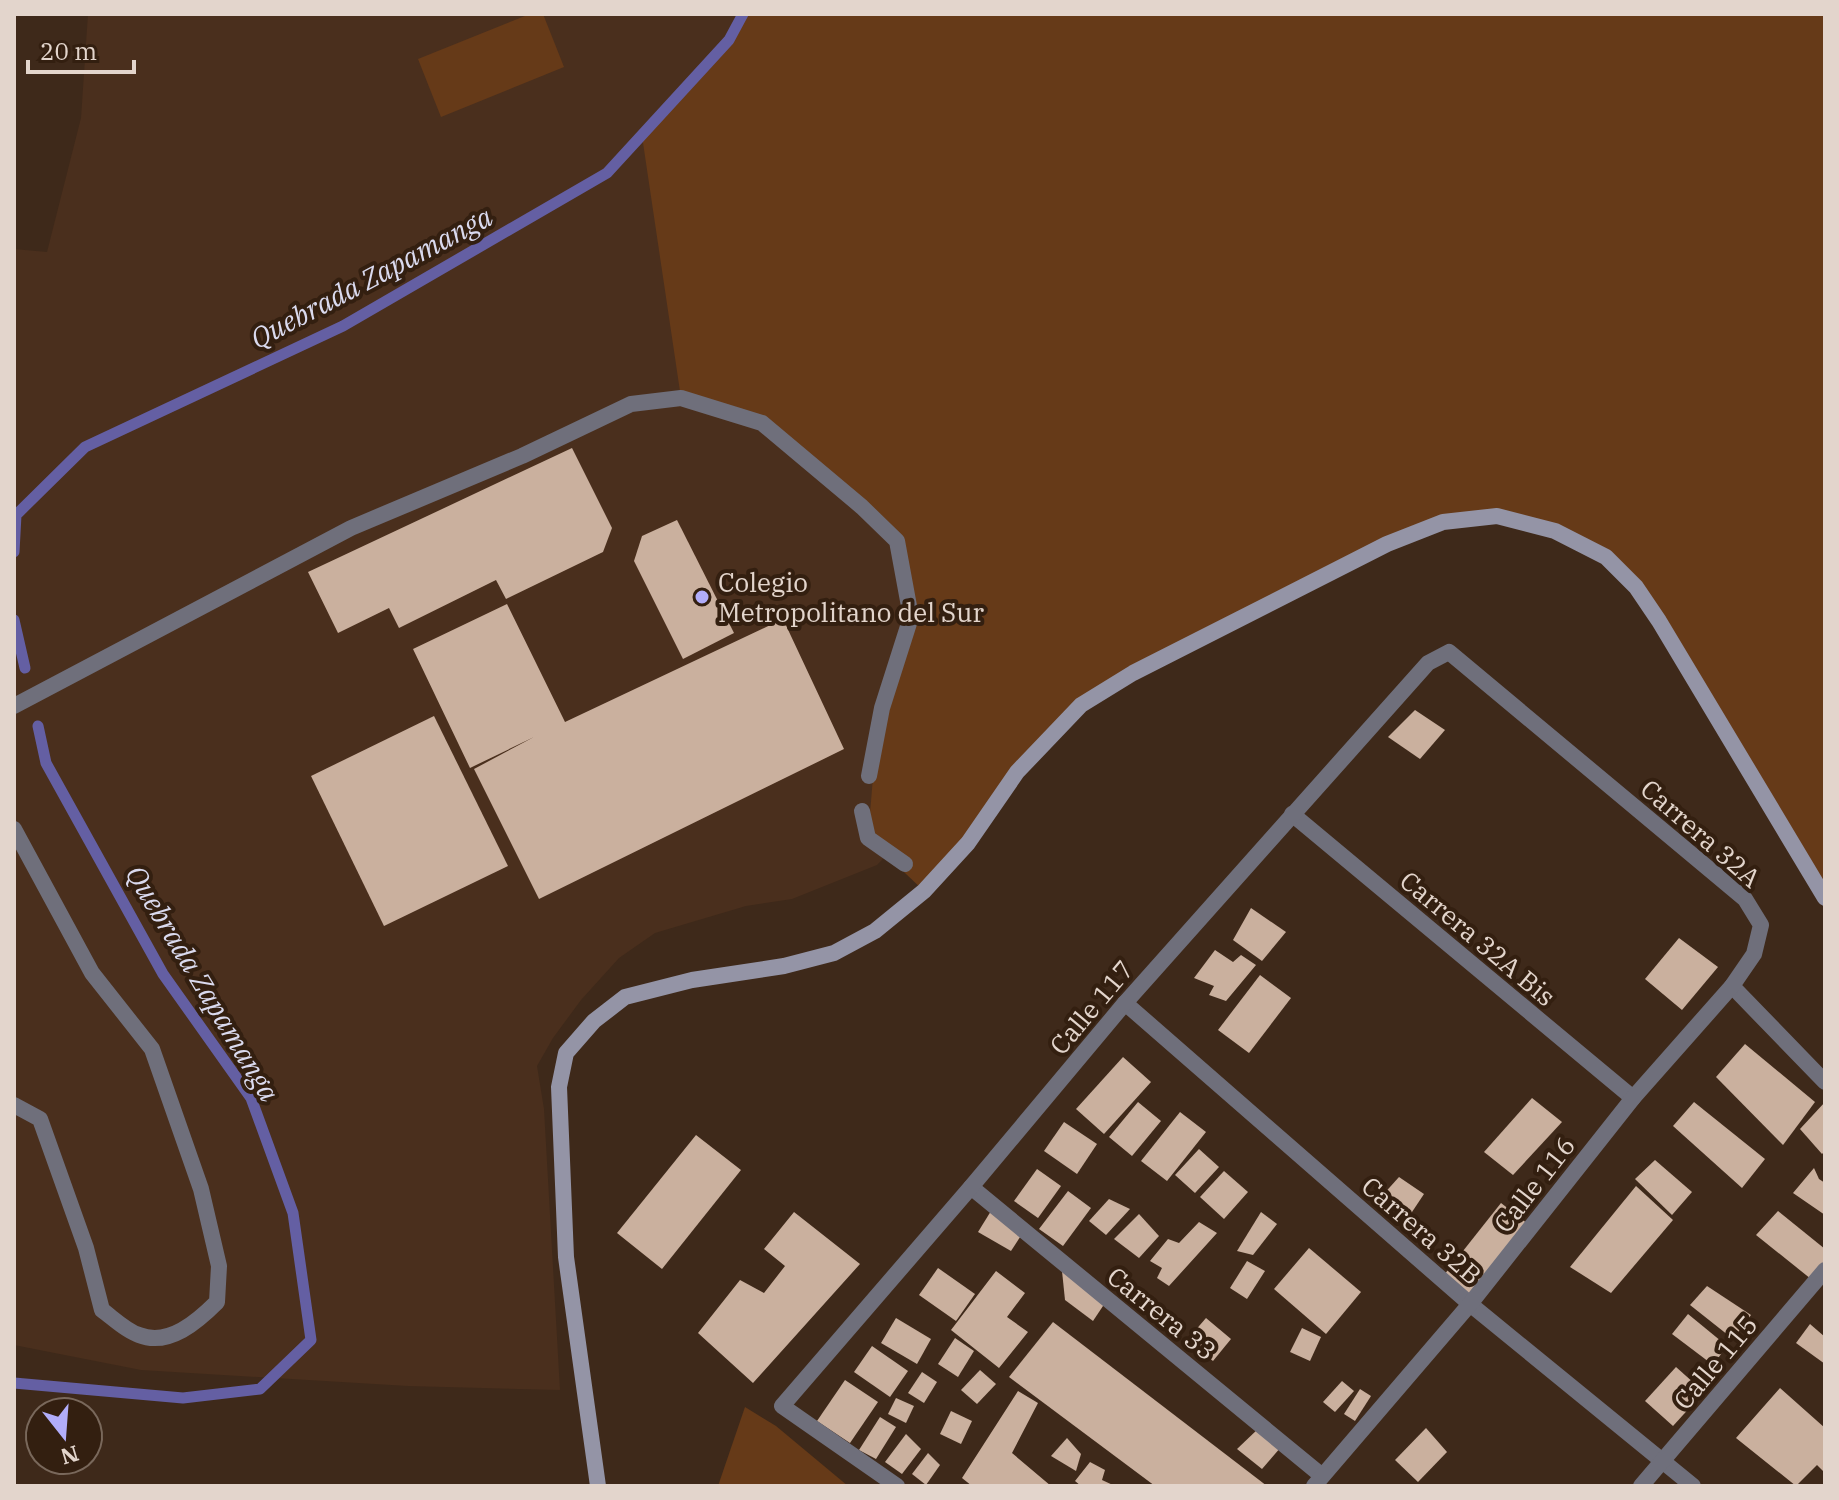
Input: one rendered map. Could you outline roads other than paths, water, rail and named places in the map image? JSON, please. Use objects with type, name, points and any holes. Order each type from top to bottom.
[{"type":"street","points":[[14,706],[351,528],[522,456],[631,404],[681,398],[762,423],[862,507],[897,541],[911,617],[882,708],[869,776]]},
{"type":"street","points":[[598,1486],[566,1257],[559,1087],[566,1053],[594,1021],[625,997],[692,980],[784,966],[834,953],[875,931],[924,891],[968,843],[1017,772],[1081,705],[1133,673],[1387,544],[1443,522],[1497,516],[1555,531],[1606,557],[1636,587],[1659,621],[1825,898]]},
{"type":"street","name":"Calle 117","points":[[897,1486],[782,1406],[1125,1003],[1292,814],[1428,663],[1449,652]]},
{"type":"street","name":"Carrera 32A","points":[[1449,652],[1745,899],[1761,925],[1754,954],[1732,986]]},
{"type":"street","points":[[862,811],[868,838],[905,864]]},
{"type":"street","name":"Carrera 32A Bis","points":[[1292,814],[1633,1098]]},
{"type":"street","points":[[14,829],[92,973],[152,1049],[201,1189],[219,1266],[217,1302],[197,1322],[167,1336],[140,1336],[102,1310],[86,1248],[40,1119],[14,1105]]},
{"type":"street","points":[[1732,986],[1825,1082]]},
{"type":"street","name":"Calle 116","points":[[1318,1481],[1470,1304],[1633,1098],[1732,986]]},
{"type":"street","name":"Carrera 32B","points":[[1125,1003],[1470,1304],[1693,1486]]},
{"type":"street","name":"Carrera 33","points":[[971,1187],[1318,1481]]},
{"type":"street","name":"Calle 115","points":[[1641,1486],[1825,1270]]},
{"type":"waterway","name":"Quebrada Zapamanga","points":[[14,552],[16,515],[85,447],[343,326],[607,173],[729,40],[743,14]]},
{"type":"waterway","name":"Quebrada Zapamanga","points":[[14,620],[25,668]]},
{"type":"waterway","name":"Quebrada Zapamanga","points":[[14,1383],[183,1398],[260,1389],[311,1340],[293,1213],[251,1098],[163,974],[46,763],[38,726]]},
{"type":"place","name":"Colegio Metropolitano del Sur","points":[[702,597]]}]
